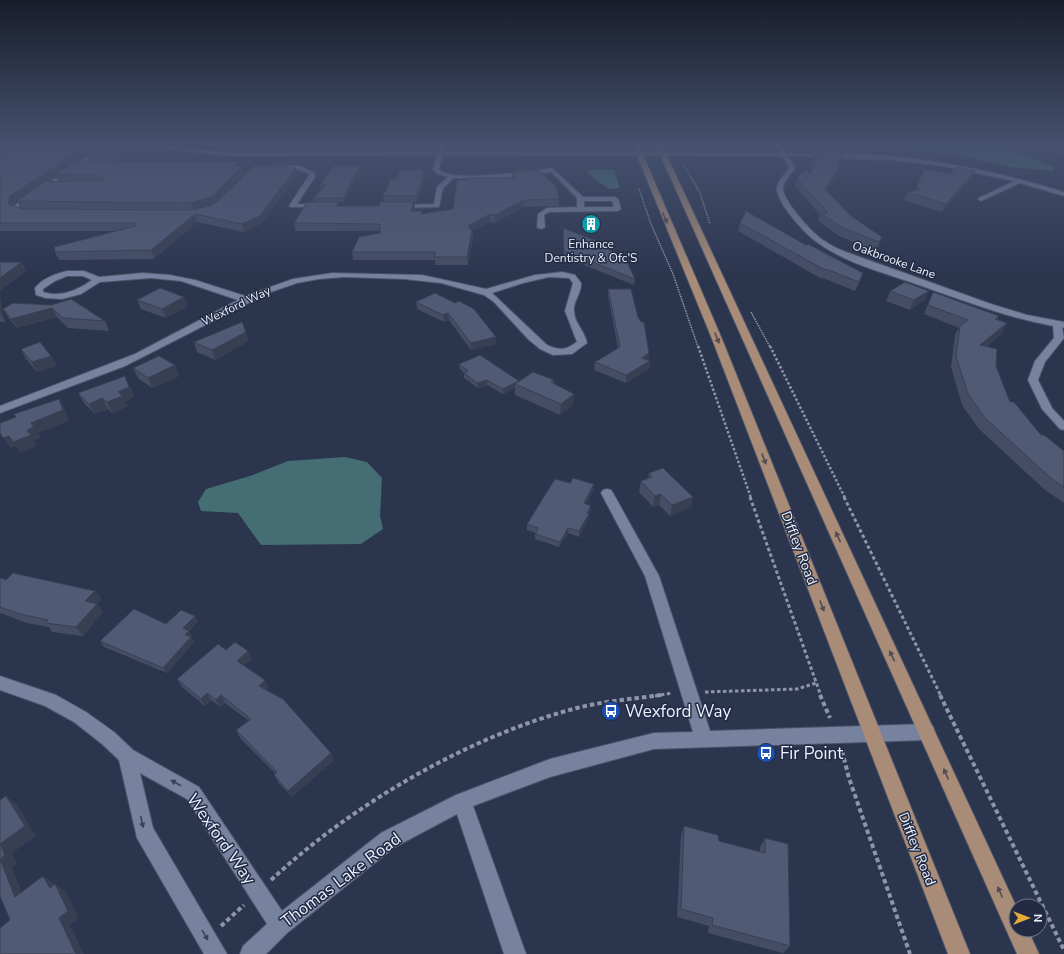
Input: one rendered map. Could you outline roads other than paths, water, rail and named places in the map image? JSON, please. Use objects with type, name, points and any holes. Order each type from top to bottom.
[{"type":"main road","name":"Diffley Road","points":[[654,188],[717,339],[959,954]]},
{"type":"main road","points":[[681,188],[1008,911]]},
{"type":"main road","points":[[1020,938],[1028,954]]},
{"type":"street","points":[[35,213],[20,213],[14,208],[44,188]]},
{"type":"street","points":[[305,188],[292,206],[330,206]]},
{"type":"street","points":[[392,206],[437,206],[440,188]]},
{"type":"street","points":[[569,188],[580,199],[581,209]]},
{"type":"street","name":"Oakbrooke Lane","points":[[781,188],[781,194],[809,232],[820,241],[855,259],[980,304],[1017,315],[1061,324]]},
{"type":"street","points":[[981,199],[1005,188]]},
{"type":"street","points":[[1042,188],[1064,194]]},
{"type":"street","points":[[541,227],[541,214],[547,210],[618,209],[615,199],[580,199]]},
{"type":"street","points":[[98,280],[91,275],[65,274],[53,278],[38,288],[39,293],[46,296],[57,297],[88,287],[98,280],[138,275],[161,276],[182,280],[245,299]]},
{"type":"street","name":"Wexford Way","points":[[0,410],[137,356],[245,299],[285,283],[320,276],[358,275],[428,278],[487,292],[515,317],[532,338],[543,348],[560,352],[569,351],[578,348],[582,343],[581,333],[570,315],[569,307],[577,284],[576,280],[571,277],[556,274],[540,275],[487,292]]},
{"type":"street","points":[[1061,324],[1059,338],[1040,361],[1033,380],[1047,409],[1064,427]]},
{"type":"street","points":[[607,493],[652,576],[704,739]]},
{"type":"street","name":"Wexford Way","points":[[0,683],[50,700],[80,717],[108,738],[127,756],[193,793],[280,926]]},
{"type":"street","name":"Thomas Lake Road","points":[[251,954],[280,926],[388,840],[462,802],[550,768],[654,741],[927,732]]},
{"type":"street","points":[[127,756],[144,831],[216,954]]},
{"type":"street","points":[[462,802],[515,954]]},
{"type":"place","name":"Enhance Dentistry & Ofc'S","points":[[591,224]]},
{"type":"place","name":"Wexford Way","points":[[611,711]]},
{"type":"place","name":"Fir Point","points":[[766,753]]}]
